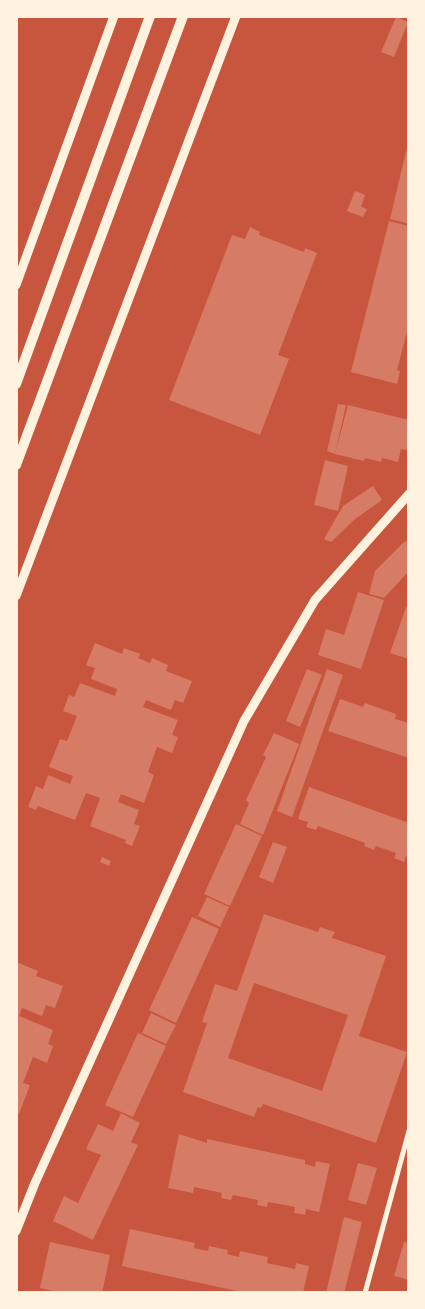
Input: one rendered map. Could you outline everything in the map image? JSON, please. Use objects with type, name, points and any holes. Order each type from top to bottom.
[{"type":"main road","points":[[16,384],[150,16]]},
{"type":"main road","points":[[16,466],[183,16]]},
{"type":"street","points":[[16,285],[114,16]]},
{"type":"street","points":[[16,596],[236,16]]},
{"type":"street","points":[[16,1231],[35,1183],[244,721],[315,600],[409,494]]},
{"type":"street","points":[[365,1293],[409,1131]]},
{"type":"building","points":[[396,17],[408,22],[394,57],[381,52]]},
{"type":"building","points":[[409,143],[409,224],[390,219]]},
{"type":"building","points":[[355,191],[365,195],[361,207],[367,209],[363,217],[347,211]]},
{"type":"building","points":[[389,221],[409,226],[409,324],[397,370],[400,371],[397,384],[351,372]]},
{"type":"building","points":[[250,227],[260,232],[259,235],[304,252],[305,248],[317,253],[278,355],[289,359],[260,435],[169,400],[232,235],[245,239]]},
{"type":"building","points":[[338,404],[346,405],[335,454],[327,451]]},
{"type":"building","points":[[348,405],[409,420],[409,446],[407,450],[401,449],[398,462],[382,458],[381,462],[365,458],[364,461],[335,454]]},
{"type":"building","points":[[325,460],[348,466],[338,511],[314,505]]},
{"type":"building","points":[[373,486],[382,500],[355,519],[331,542],[324,539],[343,506]]},
{"type":"building","points":[[405,541],[409,542],[409,571],[384,598],[369,594],[375,571]]},
{"type":"building","points":[[358,592],[384,600],[361,669],[318,655],[326,629],[344,635]]},
{"type":"building","points":[[406,607],[409,608],[409,659],[390,653]]},
{"type":"building","points":[[95,643],[122,654],[124,648],[140,654],[138,658],[150,663],[152,658],[168,665],[166,671],[192,681],[183,703],[175,700],[171,710],[146,700],[143,707],[178,720],[172,735],[178,737],[172,753],[157,747],[148,772],[154,775],[144,803],[121,794],[118,802],[139,810],[134,824],[140,826],[132,846],[125,843],[126,840],[90,826],[100,798],[86,793],[75,820],[38,806],[36,810],[28,807],[36,786],[43,789],[48,775],[70,784],[73,776],[49,767],[60,739],[67,741],[77,716],[63,711],[69,695],[74,697],[80,683],[115,696],[117,689],[91,679],[95,668],[86,665]]},
{"type":"building","points":[[307,669],[322,675],[300,727],[286,721]]},
{"type":"building","points":[[327,669],[343,675],[292,817],[277,811]]},
{"type":"building","points":[[340,699],[363,707],[365,703],[396,714],[395,719],[409,723],[409,758],[328,731]]},
{"type":"building","points":[[274,733],[299,744],[263,835],[240,824],[249,803],[246,800],[266,757],[263,755]]},
{"type":"building","points":[[309,787],[409,823],[409,857],[406,856],[404,862],[394,858],[396,853],[376,846],[374,850],[364,846],[365,843],[318,826],[316,830],[306,827],[308,822],[298,819]]},
{"type":"building","points":[[236,824],[262,836],[230,906],[204,894]]},
{"type":"building","points":[[273,842],[287,847],[273,883],[259,877]]},
{"type":"building","points":[[102,857],[111,861],[109,866],[100,862]]},
{"type":"building","points":[[207,897],[229,907],[220,927],[198,916]]},
{"type":"building","points":[[264,914],[318,932],[320,927],[335,932],[332,938],[386,956],[359,1036],[407,1052],[376,1143],[263,1104],[261,1108],[258,1107],[254,1117],[183,1092],[207,1023],[202,1022],[215,984],[237,991]],"holes":[[[254,983],[348,1015],[322,1091],[228,1058]]]},
{"type":"building","points":[[192,917],[219,929],[176,1023],[149,1010]]},
{"type":"building","points":[[16,962],[38,971],[36,976],[63,986],[55,1008],[46,1005],[42,1016],[22,1008],[19,1016],[53,1030],[48,1044],[53,1046],[47,1063],[33,1057],[23,1083],[30,1085],[19,1114],[16,1112]]},
{"type":"building","points":[[151,1013],[176,1025],[166,1044],[142,1033]]},
{"type":"building","points":[[138,1033],[166,1046],[133,1117],[105,1105]]},
{"type":"building","points":[[121,1113],[140,1123],[131,1142],[138,1145],[93,1240],[53,1221],[64,1196],[78,1203],[101,1155],[86,1149],[98,1124],[113,1131]]},
{"type":"building","points":[[179,1134],[207,1143],[207,1139],[305,1160],[305,1164],[315,1167],[316,1161],[330,1164],[319,1212],[306,1209],[305,1215],[294,1213],[295,1207],[268,1202],[267,1207],[257,1205],[258,1200],[233,1195],[231,1200],[221,1198],[222,1193],[194,1187],[193,1193],[168,1188]]},
{"type":"building","points":[[358,1163],[377,1168],[366,1205],[348,1200]]},
{"type":"building","points":[[344,1217],[362,1222],[344,1293],[326,1293]]},
{"type":"building","points":[[130,1229],[195,1243],[194,1248],[208,1251],[209,1246],[228,1250],[227,1254],[239,1257],[240,1251],[268,1257],[267,1263],[295,1269],[296,1263],[309,1266],[303,1293],[246,1293],[122,1266]]},
{"type":"building","points":[[50,1242],[110,1255],[102,1293],[62,1293],[40,1288]]},
{"type":"building","points":[[404,1242],[409,1243],[409,1280],[394,1276]]}]
